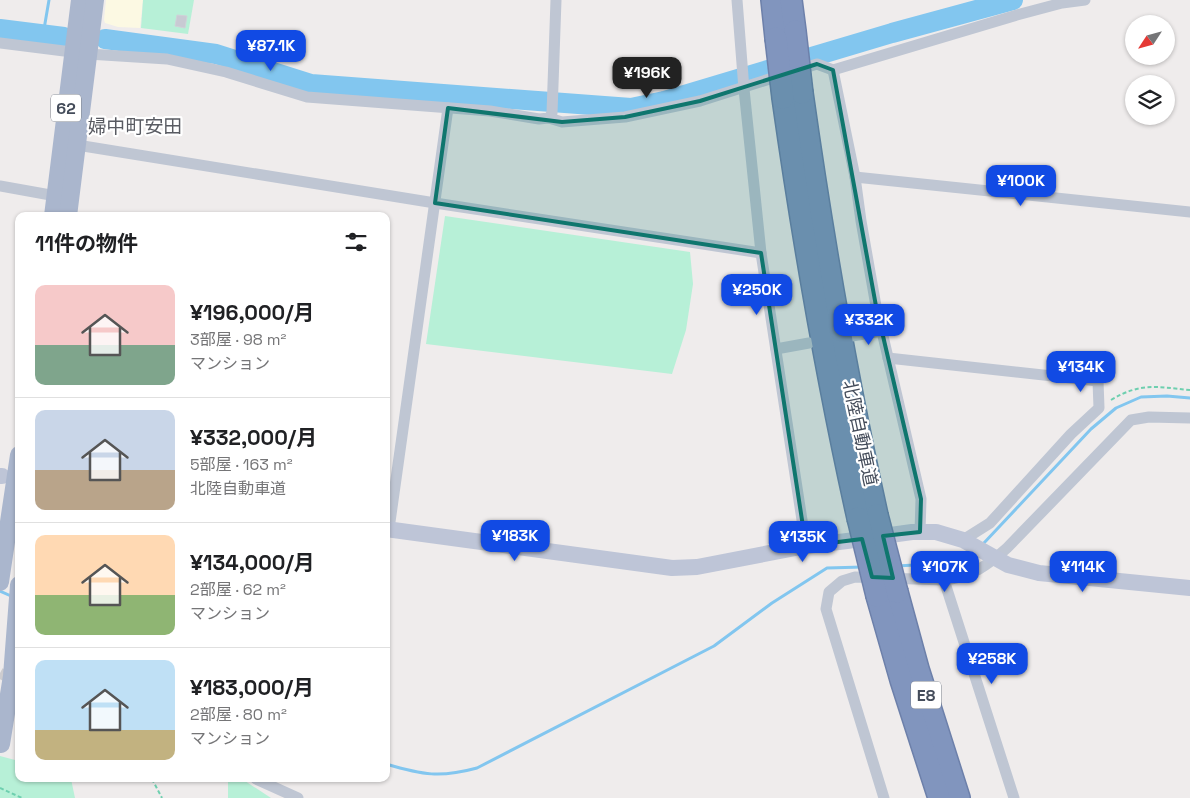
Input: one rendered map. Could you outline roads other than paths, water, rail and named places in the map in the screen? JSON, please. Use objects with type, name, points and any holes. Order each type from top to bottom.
[{"type":"highway","name":"北陸自動車道","points":[[772,0],[785,34],[808,262],[824,356],[867,517],[897,592],[920,677],[959,798]]},
{"type":"highway","name":"北陸自動車道","points":[[785,34],[791,0]]},
{"type":"highway","name":"北陸自動車道","points":[[867,517],[876,596],[939,798]]},
{"type":"main road","name":"62","points":[[69,212],[77,145],[81,53],[80,0]]},
{"type":"main road","name":"62","points":[[54,212],[81,53],[95,0]]},
{"type":"main road","points":[[1,579],[15,483]]},
{"type":"main road","points":[[0,744],[13,702],[12,676],[15,639]]},
{"type":"street","points":[[550,115],[556,0]]},
{"type":"street","points":[[737,0],[760,252],[806,546]]},
{"type":"street","points":[[550,115],[562,122],[625,116],[691,104],[817,64],[833,70],[1017,15],[1062,3],[1085,0]]},
{"type":"street","points":[[0,43],[81,53],[167,59],[226,72],[307,97],[490,111],[539,119],[550,115]]},
{"type":"street","points":[[833,70],[855,177],[862,230],[882,331],[921,499],[920,532]]},
{"type":"street","points":[[390,515],[448,108]]},
{"type":"street","points":[[77,145],[435,203],[760,252]]},
{"type":"street","points":[[855,177],[1190,212]]},
{"type":"street","points":[[0,186],[56,196]]},
{"type":"street","points":[[852,336],[882,331]]},
{"type":"street","points":[[776,349],[809,343]]},
{"type":"street","points":[[888,358],[1098,381],[1099,408],[1071,434],[990,523],[963,540]]},
{"type":"street","points":[[884,798],[826,609],[829,592],[842,581],[855,577],[944,580],[956,579],[979,570],[1131,420],[1149,417],[1190,418]]},
{"type":"street","points":[[390,529],[672,568],[697,567],[806,546],[920,532],[936,532],[963,540],[1008,565],[1040,573],[1190,588]]},
{"type":"street","points":[[944,580],[1014,798]]},
{"type":"street","points":[[263,782],[298,798]]},
{"type":"waterway","points":[[43,35],[49,0]]},
{"type":"waterway","points":[[105,39],[216,54],[311,84],[631,108],[664,101],[892,33],[1013,0]]},
{"type":"waterway","points":[[0,29],[64,37]]},
{"type":"waterway","points":[[983,544],[1091,429],[1116,408],[1141,397],[1167,396],[1190,398]]},
{"type":"waterway","points":[[897,566],[949,563],[976,552]]},
{"type":"waterway","points":[[390,765],[432,774],[452,773],[477,768],[714,646],[772,603],[827,568],[863,567]]},
{"type":"waterway","points":[[0,591],[11,596]]},
{"type":"tunnel","points":[[0,673],[15,681]]},
{"type":"district","name":"婦中町安田","points":[[135,126]]}]
